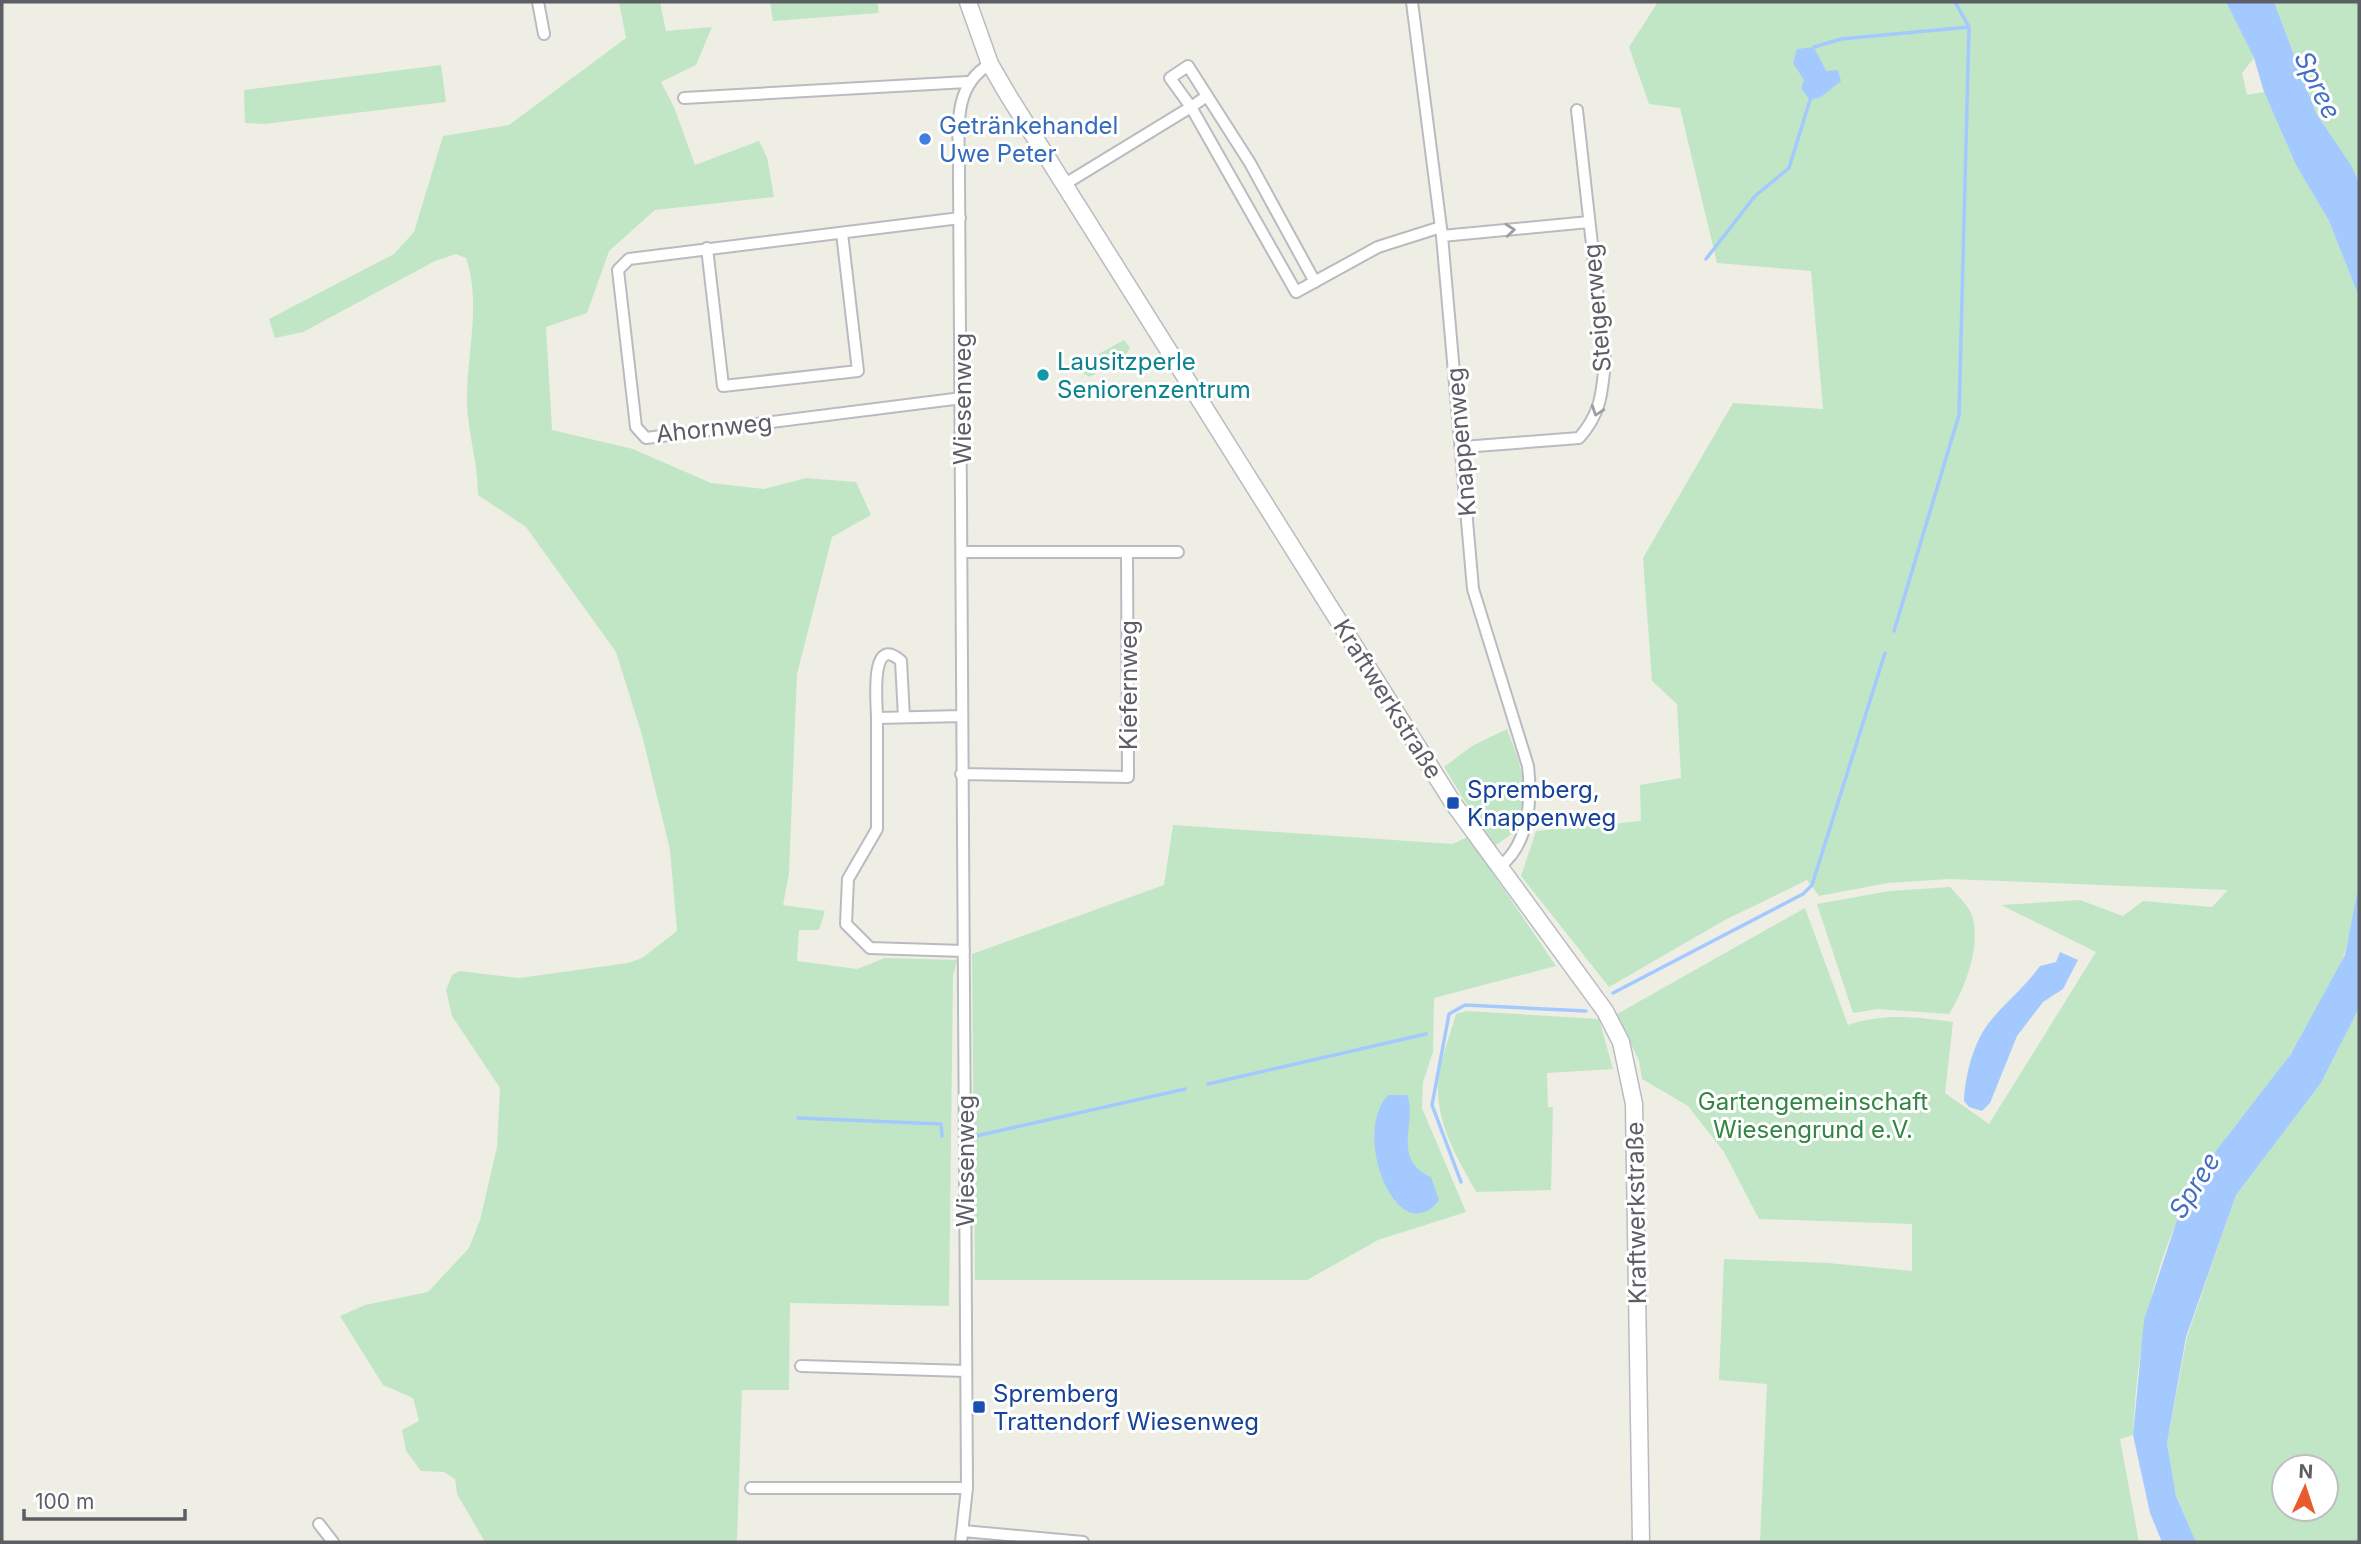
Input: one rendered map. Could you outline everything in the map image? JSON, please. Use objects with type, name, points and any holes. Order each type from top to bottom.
[{"type":"main road","name":"Kraftwerkstraße","points":[[968,2],[990,64],[1443,787],[1499,867],[1587,982],[1621,1042],[1629,1068],[1634,1104],[1641,1542]]},
{"type":"street","points":[[538,2],[544,34]]},
{"type":"street","name":"Knappenweg","points":[[1412,2],[1425,85],[1442,231],[1463,447],[1473,589],[1528,766],[1528,810],[1519,842],[1509,858],[1499,867]]},
{"type":"street","points":[[684,98],[967,82],[990,64]]},
{"type":"street","points":[[1188,66],[1250,163],[1315,282],[1296,292],[1191,107],[1170,78],[1188,66]]},
{"type":"street","name":"Wiesenweg","points":[[962,1537],[967,1488],[960,218],[961,105],[967,82]]},
{"type":"street","points":[[1065,184],[1207,96]]},
{"type":"street","name":"Steigerweg","points":[[1463,447],[1579,438],[1595,420],[1602,393],[1605,361],[1577,110]]},
{"type":"street","points":[[1231,175],[1250,163]]},
{"type":"street","points":[[842,233],[858,371],[723,386],[707,248],[960,218]]},
{"type":"street","name":"Steigerweg","points":[[1315,282],[1378,247],[1442,231],[1589,222]]},
{"type":"street","name":"Ahornweg","points":[[707,248],[629,259],[618,270],[636,427],[646,438],[962,398]]},
{"type":"street","points":[[1280,260],[1298,249]]},
{"type":"street","points":[[962,552],[1178,552]]},
{"type":"street","name":"Kiefernweg","points":[[961,775],[1128,777],[1127,552]]},
{"type":"street","points":[[904,717],[901,661],[896,656],[887,656],[880,659],[876,668],[877,829],[848,879],[846,924],[870,948],[964,951]]},
{"type":"street","points":[[877,718],[962,716]]},
{"type":"street","points":[[801,1366],[966,1370]]},
{"type":"street","points":[[751,1488],[967,1488]]},
{"type":"street","points":[[319,1524],[333,1542]]},
{"type":"street","points":[[962,1537],[1083,1542]]},
{"type":"green space","points":[[619,2],[660,2],[666,31],[712,27],[696,65],[661,82],[674,107],[695,165],[759,141],[767,157],[774,197],[655,210],[609,251],[587,313],[546,327],[552,430],[633,449],[711,483],[764,489],[806,478],[856,482],[871,515],[832,537],[797,674],[789,873],[783,905],[825,911],[819,930],[799,930],[797,961],[857,969],[885,958],[957,960],[953,976],[949,1306],[790,1303],[789,1390],[742,1390],[737,1542],[485,1542],[457,1494],[455,1479],[444,1472],[421,1471],[406,1451],[402,1430],[419,1421],[413,1398],[383,1385],[340,1316],[365,1305],[428,1292],[469,1248],[480,1220],[497,1147],[500,1088],[452,1016],[446,990],[452,975],[459,971],[519,978],[628,963],[642,958],[677,931],[670,850],[642,735],[616,652],[526,527],[478,495],[467,403],[473,293],[466,258],[456,254],[435,261],[303,332],[275,338],[269,319],[394,254],[414,232],[443,136],[509,125],[626,38]]},
{"type":"green space","points":[[770,2],[877,2],[879,13],[773,21]]},
{"type":"green space","name":"Gartengemeinschaft Wiesengrund e.V.","points":[[1658,2],[2226,2],[2254,58],[2242,73],[2247,95],[2264,92],[2296,165],[2329,221],[2359,297],[2359,884],[2345,952],[2321,1004],[2290,1055],[2203,1171],[2166,1247],[2143,1339],[2133,1435],[2120,1439],[2139,1542],[1760,1542],[1767,1384],[1719,1380],[1724,1259],[1828,1263],[1912,1271],[1912,1224],[1759,1219],[1724,1152],[1688,1106],[1642,1079],[1639,1061],[1617,1014],[1805,908],[1848,1025],[1887,1017],[1953,1022],[1945,1093],[1989,1124],[2096,952],[2001,905],[2080,900],[2123,916],[2143,901],[2212,907],[2228,890],[1949,879],[1888,883],[1819,896],[1807,880],[1725,920],[1609,987],[1521,876],[1536,831],[1641,821],[1640,785],[1681,778],[1677,704],[1652,681],[1643,558],[1733,403],[1823,409],[1811,271],[1717,263],[1680,108],[1649,104],[1629,47]]},
{"type":"green space","points":[[2274,2],[2359,2],[2359,183],[2351,165],[2316,113]]},
{"type":"green space","points":[[441,65],[446,102],[264,124],[245,123],[244,90]]},
{"type":"green space","points":[[1124,340],[1130,348],[1126,355],[1090,377],[1082,373],[1086,361]]},
{"type":"green space","points":[[1507,729],[1523,778],[1524,802],[1519,829],[1493,847],[1444,767],[1472,746]]},
{"type":"green space","points":[[1173,825],[1452,844],[1468,837],[1556,966],[1434,998],[1433,1052],[1423,1082],[1422,1108],[1466,1212],[1378,1240],[1307,1280],[975,1280],[972,954],[1164,885]]},
{"type":"green space","points":[[1950,887],[1971,913],[1975,937],[1966,979],[1949,1014],[1877,1009],[1853,1013],[1817,904],[1890,891]]},
{"type":"green space","points":[[2359,1008],[2359,1542],[2196,1542],[2176,1496],[2167,1443],[2187,1337],[2236,1195],[2321,1083]]},
{"type":"green space","points":[[1466,1011],[1599,1019],[1613,1069],[1547,1073],[1548,1107],[1553,1107],[1551,1190],[1476,1192],[1456,1154],[1444,1127],[1438,1084],[1456,1014]]},
{"type":"water","points":[[2226,2],[2274,2],[2316,113],[2351,165],[2359,183],[2359,297],[2329,221],[2296,165],[2264,92],[2254,58]]},
{"type":"water","points":[[1814,47],[1826,71],[1838,70],[1841,81],[1821,97],[1810,100],[1801,88],[1804,80],[1793,63],[1797,49]]},
{"type":"water","points":[[2359,884],[2359,1008],[2321,1083],[2236,1195],[2186,1337],[2167,1443],[2176,1496],[2196,1542],[2162,1542],[2150,1513],[2133,1435],[2144,1320],[2177,1220],[2194,1187],[2218,1148],[2291,1054],[2345,955]]},
{"type":"water","points":[[2060,952],[2078,960],[2063,989],[2043,1002],[2017,1036],[1990,1103],[1982,1111],[1969,1107],[1964,1101],[1966,1080],[1980,1037],[1998,1012],[2040,966],[2056,962]]},
{"type":"water","points":[[1388,1095],[1407,1095],[1410,1105],[1408,1150],[1419,1169],[1431,1177],[1439,1200],[1424,1212],[1409,1212],[1395,1201],[1384,1183],[1374,1136],[1378,1113]]},
{"type":"waterway","points":[[1894,631],[1959,415],[1969,27],[1955,2]]},
{"type":"waterway","points":[[1814,47],[1841,39],[1969,27]]},
{"type":"waterway","points":[[1706,259],[1755,196],[1789,168],[1810,100]]},
{"type":"waterway","points":[[1613,993],[1803,894],[1812,885],[1885,653]]},
{"type":"waterway","points":[[1461,1182],[1432,1105],[1449,1014],[1465,1005],[1586,1011]]},
{"type":"waterway","points":[[1208,1084],[1426,1034]]},
{"type":"waterway","points":[[976,1136],[1185,1089]]},
{"type":"waterway","points":[[798,1118],[941,1124],[942,1136]]},
{"type":"place","name":"Getränkehandel Uwe Peter","points":[[925,139]]},
{"type":"place","name":"Lausitzperle Seniorenzentrum","points":[[1043,375]]},
{"type":"place","name":"Spremberg, Knappenweg","points":[[1453,803]]},
{"type":"place","name":"Spremberg Trattendorf Wiesenweg","points":[[979,1407]]},
{"type":"water label","name":"Spree","points":[[2318,85]]},
{"type":"water label","name":"Spree","points":[[2194,1185]]}]
